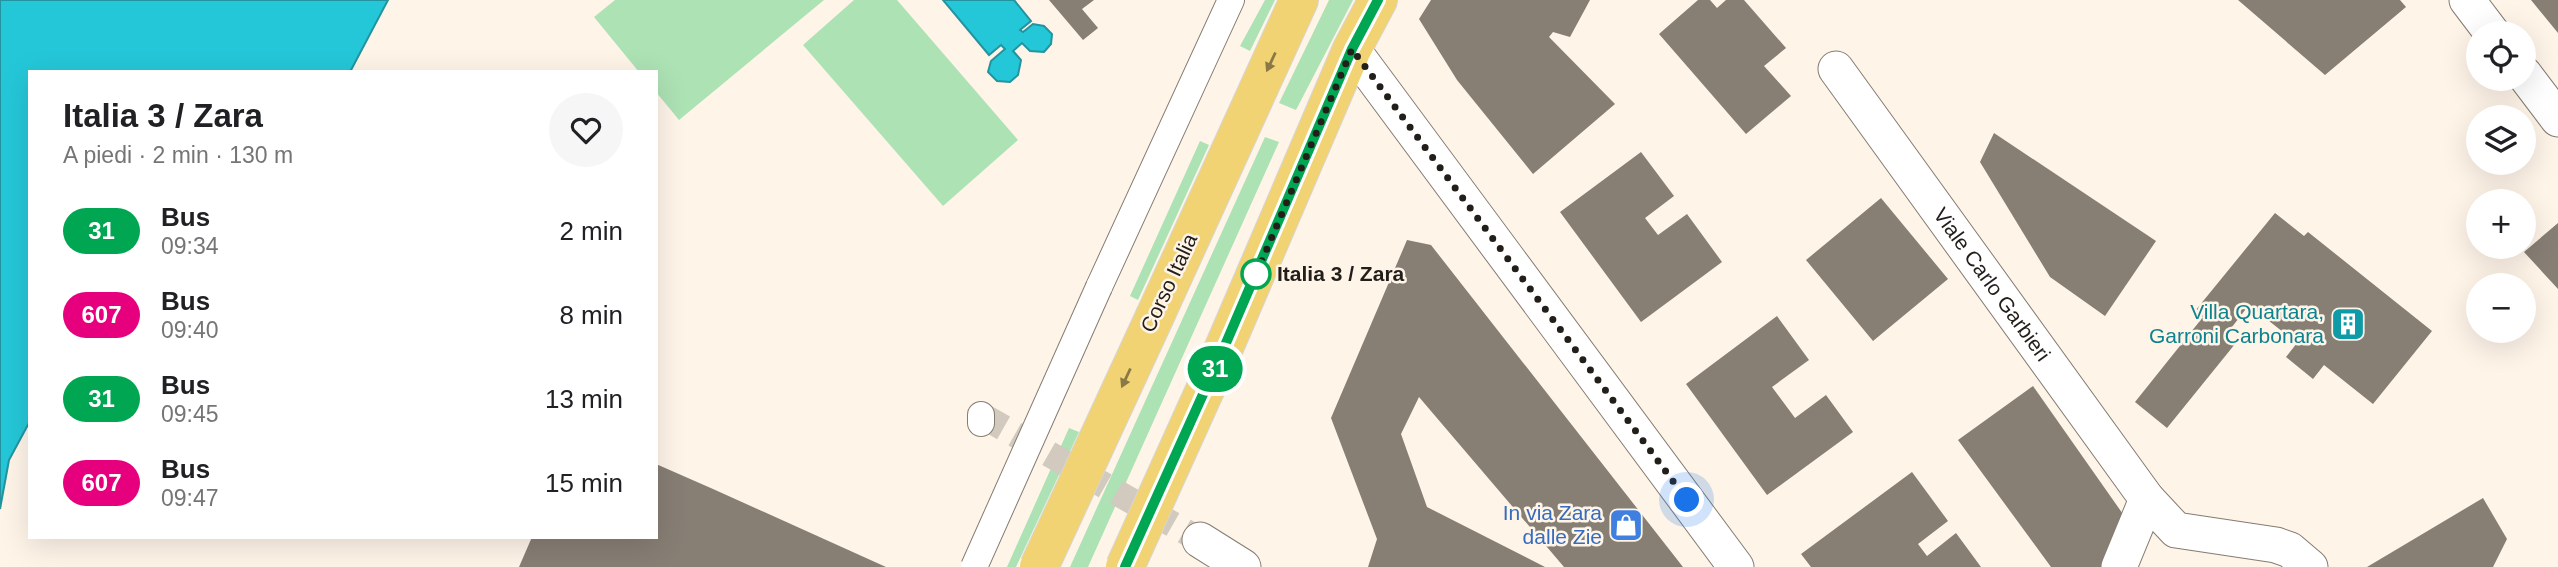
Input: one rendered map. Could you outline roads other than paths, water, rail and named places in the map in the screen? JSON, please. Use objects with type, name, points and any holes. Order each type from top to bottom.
[{"type":"main road","name":"Corso Italia","points":[[1039,567],[1299,0]]},
{"type":"main road","points":[[1125,567],[1223,350],[1352,49],[1378,0]]},
{"type":"street","points":[[974,567],[1231,0]]},
{"type":"street","points":[[2467,0],[2483,21]]},
{"type":"street","points":[[1352,49],[1736,567]]},
{"type":"street","name":"Viale Carlo Garbieri","points":[[1836,69],[2147,499],[2176,530],[2276,545],[2290,550],[2310,567]]},
{"type":"street","points":[[2536,90],[2558,119]]},
{"type":"street","points":[[2119,567],[2147,499]]},
{"type":"street","points":[[1200,540],[1243,567]]},
{"type":"water","points":[[0,0],[388,0],[351,70],[28,70],[28,425],[9,460],[0,509]]},
{"type":"water","points":[[943,0],[1014,0],[1031,21],[1020,30],[1023,32],[1033,24],[1044,26],[1052,34],[1051,44],[1044,52],[1030,51],[1022,43],[1013,51],[1021,60],[1018,75],[1010,82],[997,81],[988,72],[991,61],[1005,49],[1001,45],[989,55]]},
{"type":"tunnel","points":[[981,415],[1200,540]]},
{"type":"place","name":"Italia 3 / Zara","points":[[1256,274]]},
{"type":"place","name":"Villa Quartara, Garroni Carbonara","points":[[2348,324]]},
{"type":"place","name":"In via Zara dalle Zie","points":[[1626,525]]}]
